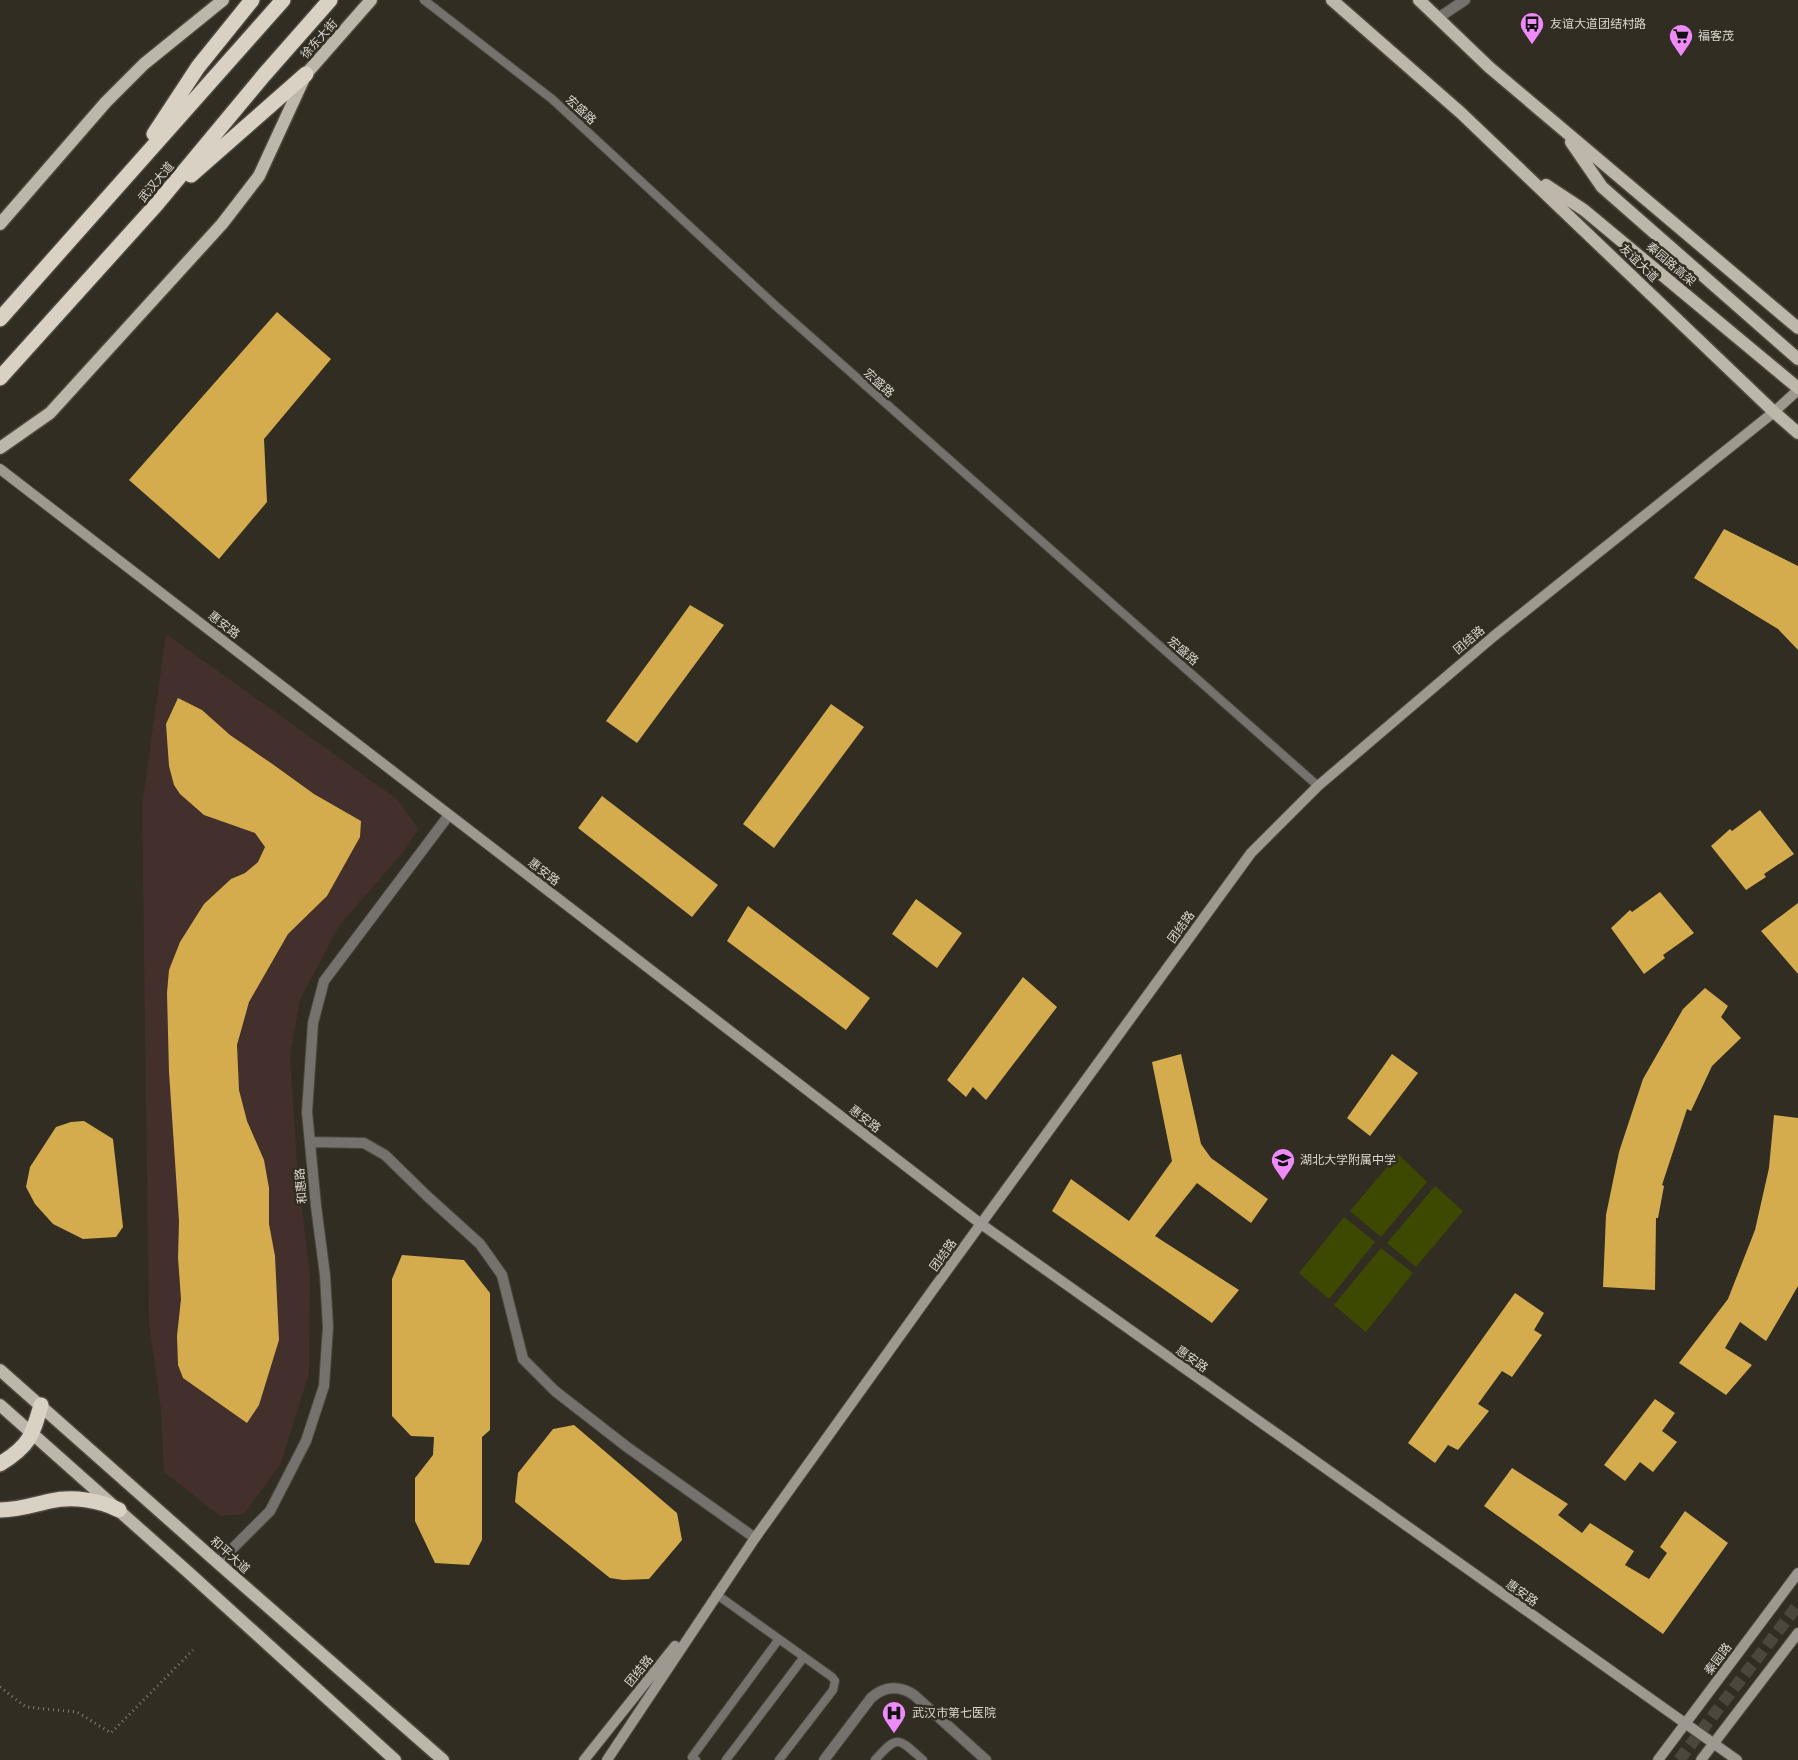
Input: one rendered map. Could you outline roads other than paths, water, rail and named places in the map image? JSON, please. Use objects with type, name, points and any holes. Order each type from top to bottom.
[{"type":"highway","points":[[132,169],[198,67],[252,0]]},
{"type":"highway","points":[[0,319],[283,0]]},
{"type":"highway","name":"武汉大道","points":[[0,378],[156,206],[264,75],[330,0]]},
{"type":"highway","points":[[156,206],[306,74]]},
{"type":"highway","points":[[0,1464],[18,1453],[33,1434],[41,1405]]},
{"type":"highway","points":[[0,1510],[19,1509],[52,1500],[71,1499],[105,1503],[119,1510]]},
{"type":"main road","points":[[0,224],[106,102],[144,64],[223,0]]},
{"type":"main road","name":"徐东大街","points":[[0,448],[50,413],[222,224],[259,176],[306,74],[372,0]]},
{"type":"main road","name":"友谊大道","points":[[1332,0],[1461,113]]},
{"type":"main road","name":"友谊大道","points":[[1340,0],[1798,433]]},
{"type":"main road","points":[[1411,0],[1798,328]]},
{"type":"main road","points":[[1419,0],[1489,67]]},
{"type":"main road","name":"秦园路高架","points":[[1561,128],[1602,187],[1798,359]]},
{"type":"main road","name":"秦园路高架","points":[[1520,169],[1584,210],[1798,389]]},
{"type":"main road","name":"和平大道","points":[[0,1370],[443,1760]]},
{"type":"main road","points":[[0,1405],[395,1760]]},
{"type":"street","points":[[1438,18],[1465,0]]},
{"type":"street","name":"团结路","points":[[607,1760],[755,1538],[1251,853],[1318,786],[1494,636],[1774,412],[1798,389]]},
{"type":"street","name":"惠安路","points":[[0,469],[981,1224],[1325,1470],[1738,1760]]},
{"type":"street","name":"和惠路","points":[[218,1563],[270,1511],[306,1441],[324,1386],[328,1327],[325,1275],[307,1112],[313,1023],[324,981],[449,815]]},
{"type":"street","points":[[310,1142],[364,1143],[385,1155],[480,1244],[502,1275],[523,1359],[555,1391],[613,1436],[755,1538]]},
{"type":"street","name":"秦园路","points":[[1658,1760],[1798,1573]]},
{"type":"street","name":"团结路","points":[[584,1760],[715,1596]]},
{"type":"street","points":[[1701,1760],[1798,1633]]},
{"type":"street","points":[[824,1760],[871,1698],[877,1692],[892,1688],[907,1690],[914,1695],[986,1760]]},
{"type":"lane","name":"宏盛路","points":[[424,0],[552,98],[784,313],[1318,786]]},
{"type":"lane","points":[[715,1596],[779,1639],[835,1681],[835,1685],[779,1760]]},
{"type":"lane","points":[[696,1760],[692,1757],[779,1639]]},
{"type":"lane","points":[[726,1760],[804,1657]]},
{"type":"lane","points":[[875,1760],[889,1744],[894,1742],[905,1744],[923,1760]]},
{"type":"tunnel","points":[[1679,1760],[1798,1605]]},
{"type":"place","name":"友谊大道团结村路","points":[[1532,45]]},
{"type":"place","name":"福客茂","points":[[1681,57]]},
{"type":"place","name":"湖北大学附属中学","points":[[1283,1181]]},
{"type":"place","name":"武汉市第七医院","points":[[894,1734]]}]
